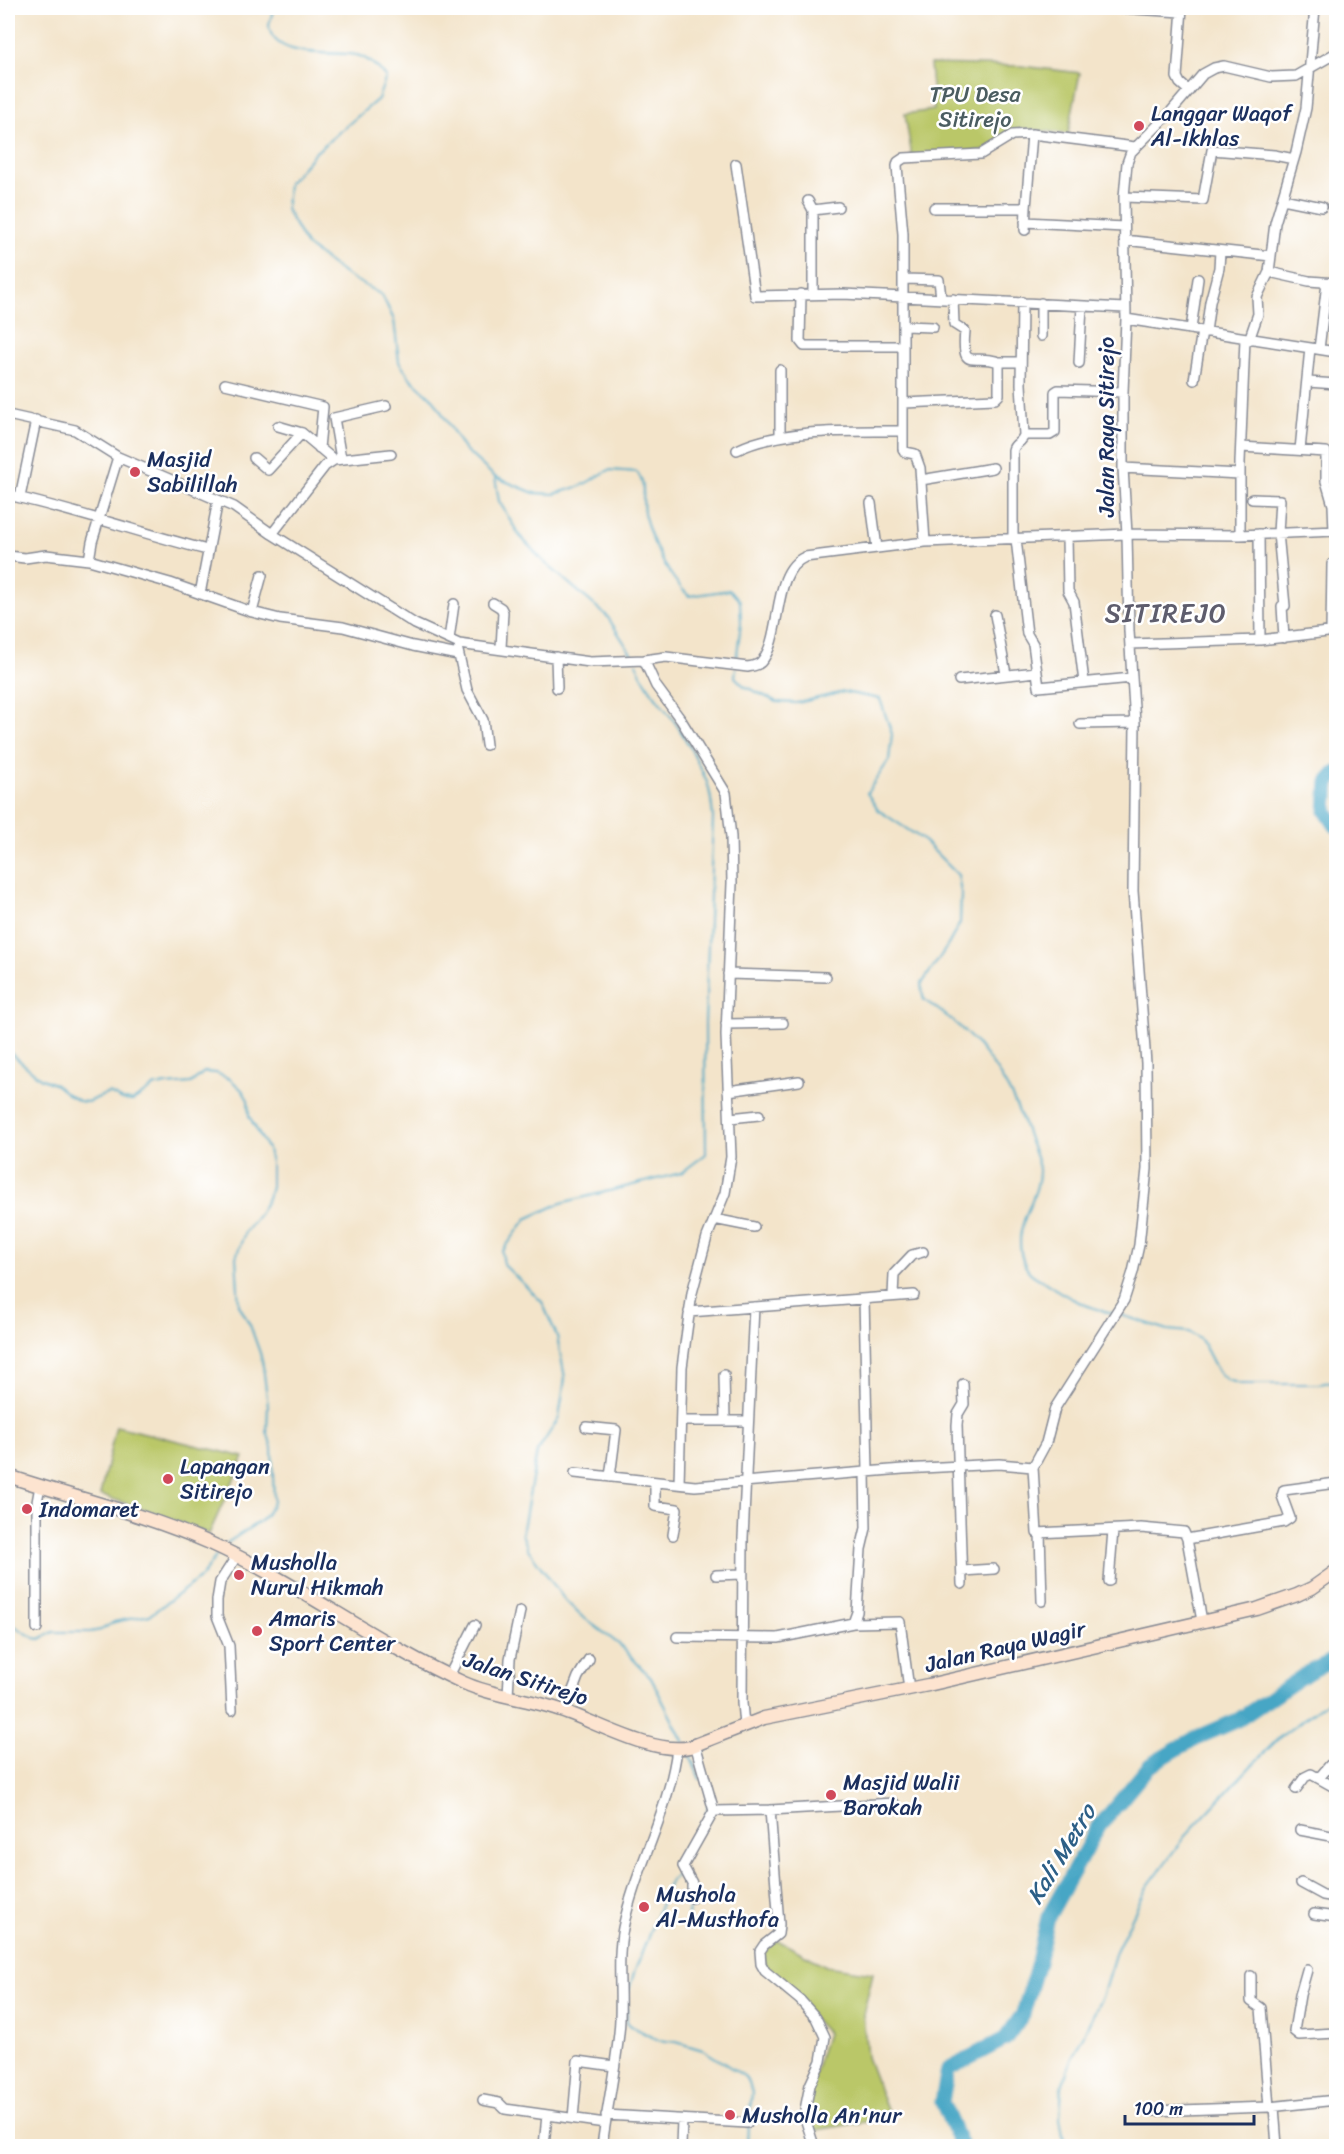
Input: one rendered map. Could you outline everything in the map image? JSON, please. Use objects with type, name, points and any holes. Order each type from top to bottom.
[{"type":"main road","name":"Jalan Sitirejo","points":[[8,1476],[154,1521],[208,1542],[400,1650],[467,1684],[565,1711],[641,1742],[686,1747]]},
{"type":"main road","name":"Jalan Raya Wagir","points":[[686,1747],[744,1725],[790,1712],[909,1689],[1280,1602],[1312,1588],[1336,1571]]},
{"type":"street","points":[[1119,8],[1181,10],[1177,77],[1189,91]]},
{"type":"street","points":[[1240,535],[1240,474],[1247,340],[1258,314],[1257,297],[1269,272],[1273,236],[1306,108],[1315,8]]},
{"type":"street","name":"Jalan Raya Sitirejo","points":[[638,660],[666,657],[748,667],[757,665],[764,657],[771,637],[785,582],[799,560],[818,555],[925,542],[1127,534],[1122,392],[1126,319],[1124,197],[1127,163],[1135,147],[1169,114],[1203,74],[1218,66],[1271,77],[1296,76],[1336,52]]},
{"type":"street","points":[[925,542],[921,480],[916,456],[903,449],[904,279],[897,166],[900,159],[981,154],[1012,135],[1032,134],[1135,147]]},
{"type":"street","points":[[1032,134],[1025,226],[1124,227]]},
{"type":"street","points":[[1124,197],[1204,200],[1211,150],[1275,155],[1294,159]]},
{"type":"street","points":[[736,164],[755,296],[801,294],[903,296],[1125,308]]},
{"type":"street","points":[[1283,199],[1322,207]]},
{"type":"street","points":[[813,294],[810,205],[838,207]]},
{"type":"street","points":[[934,208],[1026,208]]},
{"type":"street","points":[[1124,240],[1271,256]]},
{"type":"street","points":[[1194,380],[1219,268],[1220,251]]},
{"type":"street","points":[[1269,272],[1332,283],[1308,382],[1300,450]]},
{"type":"street","points":[[904,279],[940,281],[941,298]]},
{"type":"street","points":[[1191,329],[1198,279]]},
{"type":"street","points":[[801,294],[800,341],[804,346],[903,346]]},
{"type":"street","points":[[953,299],[954,324],[965,331],[966,356],[971,360],[1021,362]]},
{"type":"street","points":[[1022,302],[1021,362],[1024,434],[1013,450],[1014,539],[1027,634],[1033,644],[1039,687],[1132,678]]},
{"type":"street","points":[[1041,303],[1041,336]]},
{"type":"street","points":[[1079,363],[1082,306]]},
{"type":"street","points":[[1126,319],[1247,340],[1336,352]]},
{"type":"street","points":[[904,326],[933,327]]},
{"type":"street","points":[[904,403],[995,399],[999,395],[999,362]]},
{"type":"street","points":[[780,370],[780,437]]},
{"type":"street","points":[[1308,382],[1336,384]]},
{"type":"street","points":[[225,384],[322,407],[319,448]]},
{"type":"street","points":[[1024,434],[1050,435],[1055,432],[1055,392],[1058,390],[1122,392]]},
{"type":"street","points":[[337,460],[334,418],[386,406]]},
{"type":"street","points":[[8,415],[75,430],[118,457],[240,510],[272,534],[414,624],[459,644],[590,662],[638,660],[681,720],[726,793],[731,837],[732,883],[726,1024],[731,1156],[728,1180],[699,1262],[689,1312],[682,1366],[679,1484]]},
{"type":"street","points":[[20,498],[36,420]]},
{"type":"street","points":[[278,426],[302,433],[337,460]]},
{"type":"street","points":[[738,450],[749,444],[780,437],[837,431],[903,431]]},
{"type":"street","points":[[254,458],[268,470],[302,433]]},
{"type":"street","points":[[1202,1622],[1186,1534],[1182,1531],[1141,1528],[1036,1532],[1033,1467],[1047,1443],[1054,1408],[1124,1300],[1139,1245],[1147,1168],[1146,1063],[1132,891],[1135,723],[1127,534],[1240,535],[1335,531],[1333,505],[1326,481],[1326,452],[1241,447]]},
{"type":"street","points":[[272,534],[325,466],[337,460],[391,454]]},
{"type":"street","points":[[89,560],[118,457]]},
{"type":"street","points":[[921,480],[993,468]]},
{"type":"street","points":[[1123,468],[1240,474]]},
{"type":"street","points":[[1281,489],[1278,533],[1285,606],[1282,606],[1284,638]]},
{"type":"street","points":[[8,495],[207,550]]},
{"type":"street","points":[[1252,499],[1280,500]]},
{"type":"street","points":[[200,594],[218,500]]},
{"type":"street","points":[[871,503],[877,548]]},
{"type":"street","points":[[1259,534],[1260,640]]},
{"type":"street","points":[[1067,537],[1068,591],[1074,602],[1084,682]]},
{"type":"street","points":[[8,556],[25,558],[46,555],[89,560],[252,612],[280,619],[343,627],[413,646],[458,655]]},
{"type":"street","points":[[1130,644],[1260,640],[1334,631],[1332,564],[1336,564]]},
{"type":"street","points":[[252,612],[262,575]]},
{"type":"street","points":[[493,603],[503,612],[501,648]]},
{"type":"street","points":[[449,639],[454,604]]},
{"type":"street","points":[[995,615],[1006,674]]},
{"type":"street","points":[[459,644],[458,655],[467,690],[483,720],[486,745]]},
{"type":"street","points":[[556,657],[557,688]]},
{"type":"street","points":[[959,680],[1037,672]]},
{"type":"street","points":[[1080,724],[1135,723]]},
{"type":"street","points":[[728,975],[826,977]]},
{"type":"street","points":[[726,1024],[783,1023]]},
{"type":"street","points":[[728,1091],[799,1081]]},
{"type":"street","points":[[730,1118],[759,1115]]},
{"type":"street","points":[[714,1219],[754,1227]]},
{"type":"street","points":[[893,1296],[894,1274],[912,1255],[923,1252]]},
{"type":"street","points":[[689,1312],[914,1295]]},
{"type":"street","points":[[853,1623],[858,1612],[861,1549],[866,1528],[864,1299]]},
{"type":"street","points":[[744,1725],[742,1574],[753,1307]]},
{"type":"street","points":[[724,1375],[725,1420]]},
{"type":"street","points":[[962,1584],[957,1425],[958,1414],[964,1404],[963,1384]]},
{"type":"street","points":[[681,1421],[748,1421]]},
{"type":"street","points":[[586,1427],[616,1430],[610,1477]]},
{"type":"street","points":[[575,1473],[695,1486],[959,1466],[999,1464],[1033,1467]]},
{"type":"street","points":[[655,1482],[655,1506],[677,1509],[673,1535]]},
{"type":"street","points":[[1187,1539],[1284,1522],[1290,1518],[1282,1496],[1284,1490],[1336,1483]]},
{"type":"street","points":[[37,1628],[37,1502],[40,1486]]},
{"type":"street","points":[[1109,1581],[1113,1530]]},
{"type":"street","points":[[1040,1533],[1042,1601]]},
{"type":"street","points":[[232,1710],[229,1646],[218,1616],[217,1600],[220,1582],[236,1557]]},
{"type":"street","points":[[962,1571],[994,1569]]},
{"type":"street","points":[[716,1575],[742,1574]]},
{"type":"street","points":[[508,1696],[510,1659],[520,1611]]},
{"type":"street","points":[[677,1637],[778,1638],[853,1623],[900,1622],[909,1689]]},
{"type":"street","points":[[449,1676],[475,1625]]},
{"type":"street","points":[[565,1711],[578,1677],[589,1659]]},
{"type":"street","points":[[686,1747],[714,1812]]},
{"type":"street","points":[[602,2146],[619,2031],[622,1932],[636,1883],[674,1774],[686,1747]]},
{"type":"street","points":[[1319,1778],[1330,1765],[1336,1763]]},
{"type":"street","points":[[1296,1789],[1311,1774],[1336,1788]]},
{"type":"street","points":[[714,1812],[894,1803]]},
{"type":"street","points":[[770,1810],[779,1924],[778,1934],[764,1945],[759,1958],[765,1971],[800,2000],[816,2018],[825,2037],[821,2061],[810,2085],[804,2115],[814,2146]]},
{"type":"street","points":[[692,1898],[692,1883],[683,1866],[714,1812]]},
{"type":"street","points":[[1300,1830],[1336,1837]]},
{"type":"street","points":[[1301,1883],[1323,1895],[1336,1897]]},
{"type":"street","points":[[1314,1914],[1336,1917]]},
{"type":"street","points":[[1307,1970],[1294,2031],[1299,2035],[1336,2033]]},
{"type":"street","points":[[1251,1977],[1251,2001],[1261,2008],[1277,2146]]},
{"type":"street","points":[[573,2118],[578,2061],[614,2066]]},
{"type":"street","points":[[483,2100],[500,2103],[504,2109],[573,2118],[747,2123]]},
{"type":"street","points":[[1151,2111],[1271,2107],[1336,2100]]},
{"type":"street","points":[[544,2146],[547,2115]]},
{"type":"street","points":[[681,2146],[682,2120]]},
{"type":"green space","name":"TPU Desa Sitirejo","points":[[930,64],[1021,66],[1080,73],[1068,134],[1019,128],[985,150],[912,157],[905,114],[934,110]]},
{"type":"green space","name":"Lapangan Sitirejo","points":[[116,1426],[244,1457],[209,1534],[156,1513],[100,1495]]},
{"type":"green space","points":[[779,1941],[826,1966],[873,1973],[863,2015],[867,2057],[890,2118],[811,2131],[808,2120],[810,2095],[827,2033],[766,1968],[763,1953],[773,1942]]},
{"type":"waterway","points":[[274,8],[269,26],[273,37],[281,44],[305,52],[360,56],[373,64],[386,77],[378,99],[316,152],[288,184],[286,209],[306,245],[346,275],[382,295],[394,320],[399,362],[411,379],[434,400],[463,448],[495,477],[534,493],[554,494],[581,486],[609,470],[637,472],[642,483],[648,528],[662,560],[681,588],[689,596],[730,590],[740,601],[741,623],[736,662]]},
{"type":"waterway","points":[[495,477],[499,501],[519,535],[544,562],[607,616],[634,658]]},
{"type":"waterway","points":[[636,663],[648,686],[687,742],[707,782],[711,800],[713,818],[705,1023],[706,1154],[681,1173],[561,1203],[526,1219],[502,1252],[504,1265],[542,1302],[557,1336],[565,1378],[559,1418],[537,1452],[522,1534],[528,1549],[564,1599],[579,1614],[620,1645],[651,1678],[684,1743]]},
{"type":"waterway","points":[[736,668],[735,677],[744,686],[777,702],[797,703],[844,692],[880,699],[892,734],[889,760],[867,793],[878,810],[922,839],[958,875],[961,893],[960,923],[921,985],[924,1000],[960,1027],[989,1059],[1012,1097],[1039,1169],[1035,1193],[1021,1231],[1023,1261],[1029,1272],[1068,1296],[1085,1305],[1113,1313]]},
{"type":"waterway","name":"Kali Metro","points":[[1336,773],[1328,782],[1326,811],[1336,826]]},
{"type":"waterway","points":[[8,1051],[40,1078],[56,1085],[79,1101],[87,1102],[109,1093],[123,1100],[133,1101],[155,1086],[191,1083],[204,1072],[216,1073],[230,1079],[242,1090],[248,1100],[249,1116],[268,1150],[271,1162],[271,1187],[260,1213],[245,1232],[236,1257],[239,1305],[250,1325],[263,1366],[268,1406],[267,1431],[272,1448],[274,1501],[260,1521],[227,1543]]},
{"type":"waterway","points":[[1118,1314],[1168,1330],[1189,1332],[1202,1341],[1218,1372],[1227,1380],[1241,1384],[1319,1384],[1336,1381]]},
{"type":"waterway","points":[[8,1622],[34,1638],[40,1639],[53,1632],[101,1630],[114,1622],[150,1615],[201,1577],[217,1555]]},
{"type":"waterway","name":"Kali Metro","points":[[961,2146],[942,2102],[948,2069],[1005,2039],[1023,2014],[1048,1917],[1097,1829],[1150,1765],[1194,1739],[1238,1720],[1309,1672],[1336,1659]]},
{"type":"waterway","points":[[1065,2146],[1060,2119],[1062,2086],[1072,2058],[1102,1997],[1116,1951],[1147,1887],[1185,1836],[1253,1764],[1280,1737],[1336,1695]]},
{"type":"waterway","points":[[688,1751],[700,1779]]},
{"type":"waterway","points":[[706,1817],[708,1804]]},
{"type":"waterway","points":[[680,1866],[680,1873],[671,1880],[665,1893],[634,1973],[627,1996],[627,2022],[657,2040],[676,2042],[703,2050],[744,2076],[749,2082],[752,2093],[749,2120]]},
{"type":"waterway","points":[[688,1919],[689,1899]]},
{"type":"waterway","points":[[747,2146],[748,2125]]},
{"type":"place","name":"Langgar Waqof Al-Ikhlas","points":[[1139,126]]},
{"type":"place","name":"Masjid Sabilillah","points":[[135,472]]},
{"type":"place","name":"Lapangan Sitirejo","points":[[168,1479]]},
{"type":"place","name":"Indomaret","points":[[27,1509]]},
{"type":"place","name":"Musholla Nurul Hikmah","points":[[239,1575]]},
{"type":"place","name":"Amaris Sport Center","points":[[257,1631]]},
{"type":"place","name":"Masjid Walii Barokah","points":[[831,1795]]},
{"type":"place","name":"Mushola Al-Musthofa","points":[[644,1907]]},
{"type":"place","name":"Musholla An'nur","points":[[730,2115]]},
{"type":"district","name":"SITIREJO","points":[[1166,613]]}]
